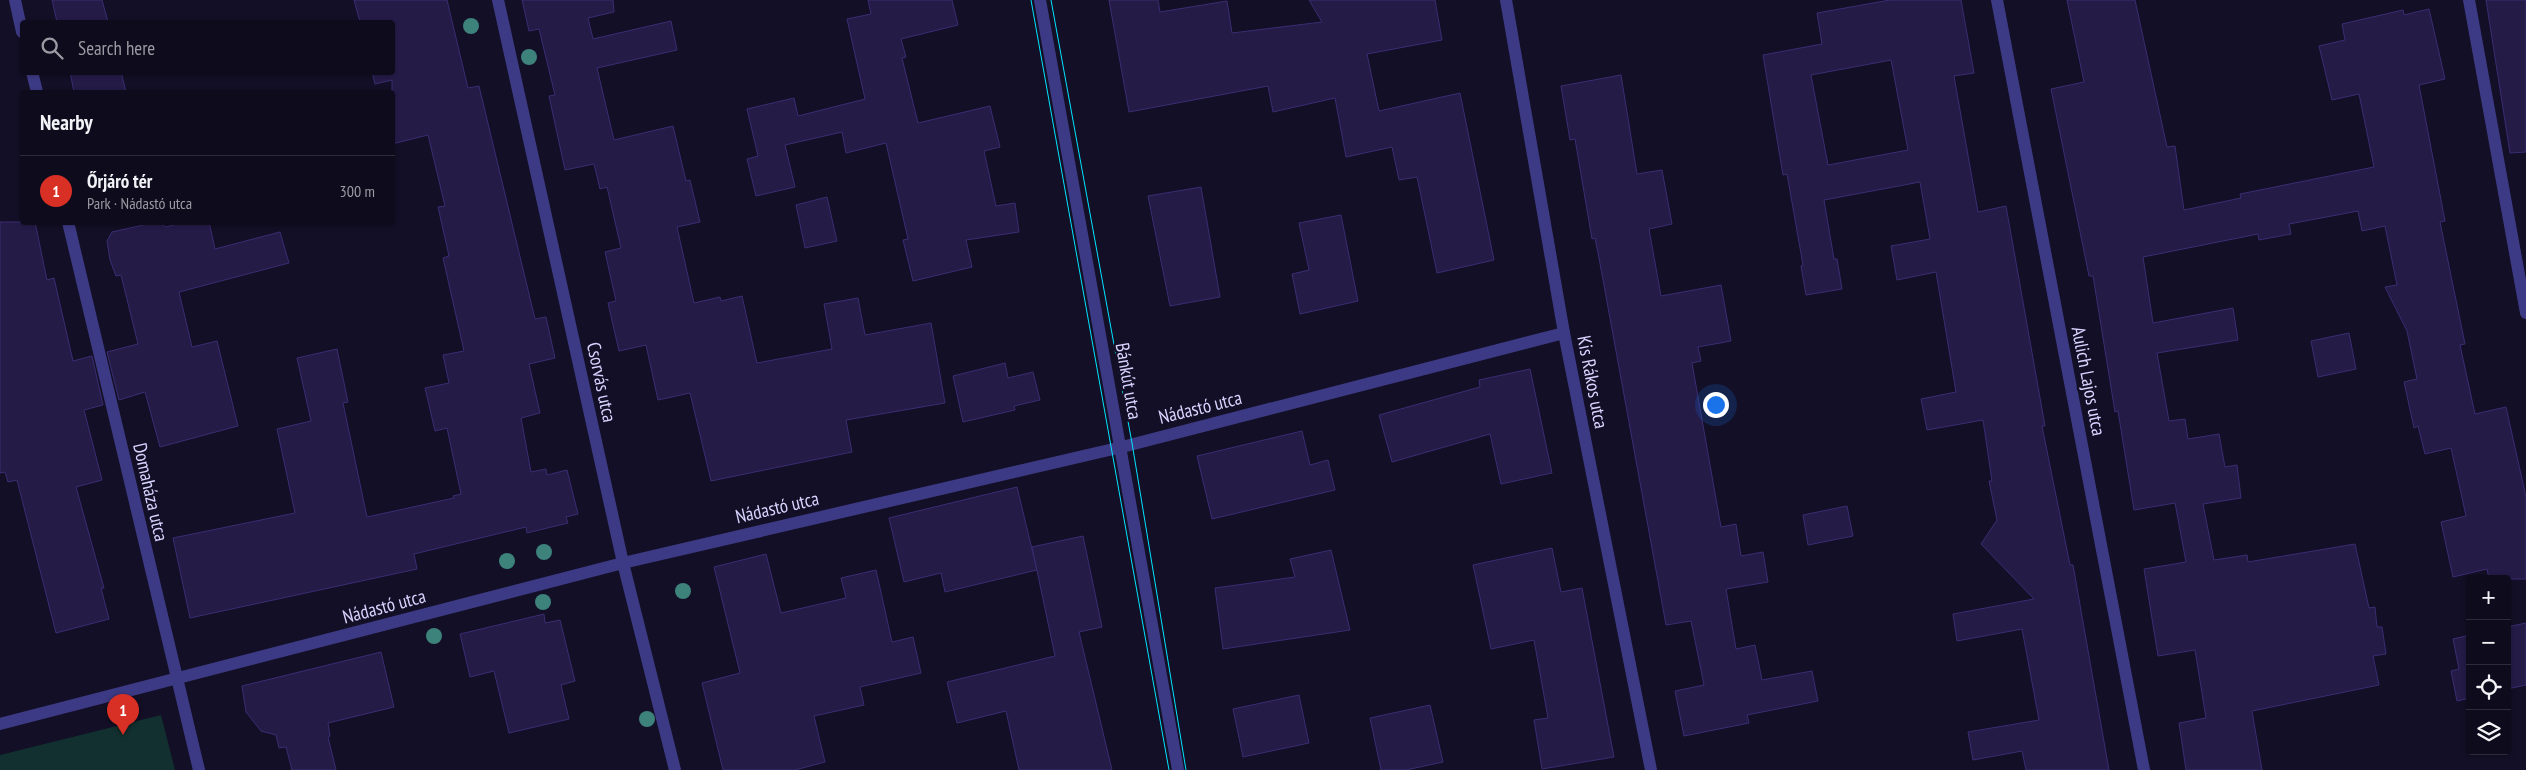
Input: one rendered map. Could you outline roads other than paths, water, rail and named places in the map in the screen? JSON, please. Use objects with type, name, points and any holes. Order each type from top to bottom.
[{"type":"street","points":[[15,0],[20,23]]},
{"type":"street","name":"Csorvás utca","points":[[498,0],[622,563],[675,770]]},
{"type":"street","name":"Bánkút utca","points":[[1040,0],[1122,446],[1178,770]]},
{"type":"street","name":"Kis Rákos utca","points":[[1506,0],[1564,333],[1651,770]]},
{"type":"street","name":"Aulich Lajos utca","points":[[1997,0],[2144,770]]},
{"type":"street","points":[[2469,0],[2526,313]]},
{"type":"street","points":[[33,75],[36,90]]},
{"type":"street","name":"Domaháza utca","points":[[69,225],[199,770]]},
{"type":"street","name":"Nádastó utca","points":[[0,724],[622,563],[1122,446],[1564,333]]},
{"type":"tram line","points":[[1031,0],[1169,770]]},
{"type":"tram line","points":[[1051,0],[1132,443],[1186,770]]},
{"type":"place","name":"Őrjáró tér","points":[[123,735]]}]
